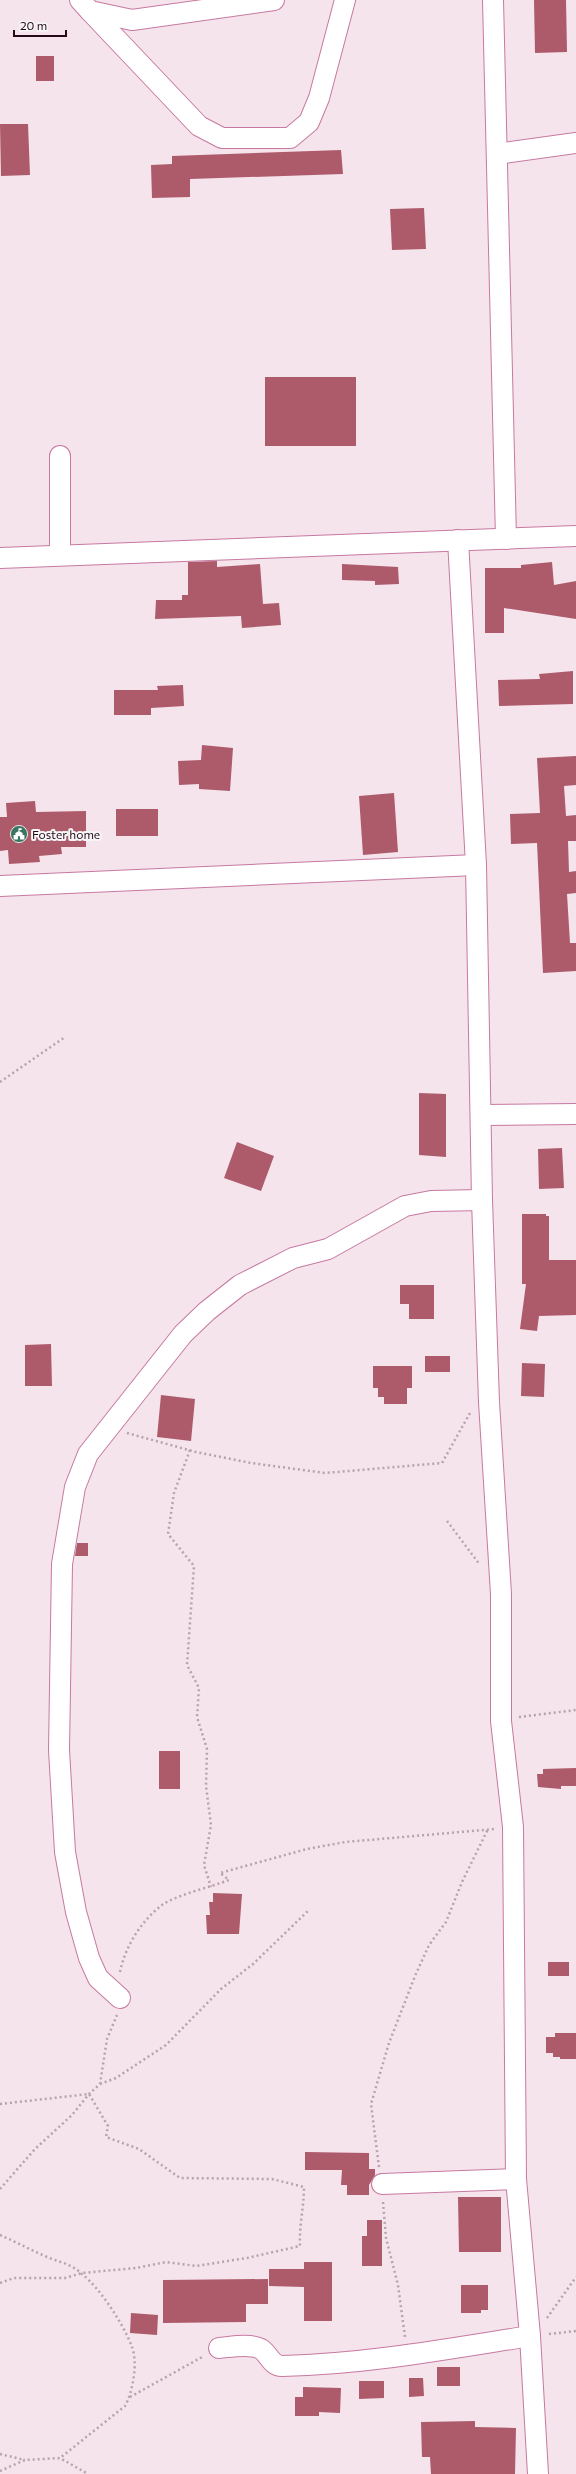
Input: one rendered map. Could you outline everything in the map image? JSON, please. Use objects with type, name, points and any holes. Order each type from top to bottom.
[{"type":"street","points":[[85,6],[132,20],[274,0]]},
{"type":"street","points":[[85,6],[199,126],[222,138],[290,138],[309,122],[319,98],[345,0]]},
{"type":"street","points":[[493,0],[498,154],[506,539]]},
{"type":"street","points":[[498,154],[576,143]]},
{"type":"street","points":[[60,456],[60,555]]},
{"type":"street","points":[[0,558],[576,536]]},
{"type":"street","points":[[458,540],[476,865],[482,1115],[482,1200],[489,1402],[501,1594],[502,1721],[513,1827],[516,2179],[530,2336],[538,2474]]},
{"type":"street","points":[[0,886],[476,865]]},
{"type":"street","points":[[482,1115],[576,1114]]},
{"type":"street","points":[[120,1998],[98,1978],[89,1958],[76,1912],[65,1852],[59,1750],[62,1564],[75,1487],[88,1454],[183,1334],[206,1310],[240,1285],[293,1258],[328,1249],[405,1206],[432,1201],[482,1200]]},
{"type":"street","points":[[382,2184],[516,2179]]},
{"type":"street","points":[[219,2348],[245,2346],[261,2349],[270,2360],[279,2366],[331,2364],[530,2336]]},
{"type":"path","points":[[0,1082],[65,1037]]},
{"type":"path","points":[[108,1428],[190,1450],[251,1463],[325,1473],[442,1463],[471,1411],[489,1402]]},
{"type":"path","points":[[190,1450],[174,1492],[168,1534],[194,1566],[187,1665],[199,1688],[197,1717],[206,1749],[206,1786],[210,1825],[204,1865],[210,1887]]},
{"type":"path","points":[[447,1521],[483,1570]]},
{"type":"path","points":[[502,1721],[532,1714],[576,1710]]},
{"type":"path","points":[[100,2084],[107,2039],[116,2018],[120,1998],[122,1962],[128,1946],[144,1923],[162,1905],[229,1880],[220,1873],[307,1849],[345,1842],[513,1827]]},
{"type":"path","points":[[410,2354],[404,2334],[402,2309],[394,2265],[386,2238],[382,2184],[371,2104],[389,2043],[415,1976],[430,1945],[446,1922],[462,1882],[488,1829]]},
{"type":"path","points":[[0,2189],[35,2149],[72,2115],[89,2094],[100,2084],[116,2078],[166,2046],[221,1989],[253,1964],[309,1910]]},
{"type":"path","points":[[0,2104],[89,2094]]},
{"type":"path","points":[[0,2283],[14,2278],[59,2278],[82,2273],[136,2268],[166,2262],[196,2266],[247,2258],[300,2246],[299,2225],[304,2204],[304,2187],[272,2179],[180,2178],[138,2149],[106,2137],[108,2126],[89,2094]]},
{"type":"path","points":[[0,2235],[49,2258],[62,2261],[82,2273],[114,2315],[132,2348],[133,2366],[130,2398],[125,2406],[60,2458]]},
{"type":"path","points":[[530,2336],[550,2314],[576,2277]]},
{"type":"path","points":[[530,2336],[576,2331]]},
{"type":"path","points":[[130,2398],[219,2348]]},
{"type":"path","points":[[0,2454],[25,2460],[60,2458],[88,2474]]},
{"type":"path","points":[[0,2471],[25,2460]]},
{"type":"building","points":[[534,0],[566,0],[567,52],[535,53]]},
{"type":"building","points":[[36,56],[54,56],[54,81],[36,81]]},
{"type":"building","points":[[0,124],[28,124],[30,175],[1,176]]},
{"type":"building","points":[[341,150],[343,174],[190,179],[190,197],[152,198],[151,165],[172,164],[172,156]]},
{"type":"building","points":[[424,208],[426,249],[392,250],[390,209]]},
{"type":"building","points":[[265,377],[356,377],[356,446],[265,446]]},
{"type":"building","points":[[217,561],[217,567],[260,564],[263,604],[279,603],[281,625],[242,628],[241,616],[155,619],[156,600],[182,600],[182,595],[188,595],[188,562]]},
{"type":"building","points":[[552,562],[554,585],[576,581],[576,619],[504,608],[504,633],[485,633],[485,568],[521,568],[521,565]]},
{"type":"building","points":[[342,564],[398,567],[399,584],[375,585],[375,581],[342,580]]},
{"type":"building","points":[[573,671],[573,704],[499,706],[498,680],[540,679],[539,674]]},
{"type":"building","points":[[183,685],[184,706],[151,708],[151,715],[114,715],[114,690],[158,690],[157,686]]},
{"type":"building","points":[[202,745],[233,748],[230,791],[199,789],[199,784],[179,785],[178,761],[201,760]]},
{"type":"building","points":[[576,756],[576,785],[564,786],[566,816],[576,815],[576,841],[568,841],[569,872],[576,871],[576,893],[567,894],[570,943],[576,943],[576,971],[543,973],[537,843],[511,844],[510,814],[540,813],[537,758]]},
{"type":"building","points":[[394,793],[398,852],[363,855],[359,796]]},
{"type":"building","points":[[35,801],[36,812],[86,811],[86,847],[61,847],[62,854],[39,856],[40,862],[9,864],[8,850],[0,851],[0,817],[7,817],[6,803]]},
{"type":"building","points":[[116,809],[158,809],[158,836],[116,836]]},
{"type":"building","points":[[419,1093],[446,1094],[446,1157],[419,1155]]},
{"type":"building","points":[[237,1142],[274,1156],[261,1191],[224,1178]]},
{"type":"building","points":[[562,1148],[564,1188],[539,1189],[538,1149]]},
{"type":"building","points":[[522,1214],[546,1214],[546,1216],[549,1216],[549,1260],[576,1260],[576,1315],[539,1316],[537,1331],[520,1329],[526,1284],[522,1284]]},
{"type":"building","points":[[400,1285],[434,1285],[434,1319],[409,1319],[409,1304],[400,1304]]},
{"type":"building","points":[[51,1344],[52,1386],[25,1386],[25,1345]]},
{"type":"building","points":[[425,1356],[450,1356],[450,1372],[425,1372]]},
{"type":"building","points":[[522,1363],[545,1364],[544,1397],[521,1396]]},
{"type":"building","points":[[373,1366],[412,1366],[412,1388],[407,1388],[407,1404],[384,1404],[384,1397],[378,1397],[378,1388],[373,1388]]},
{"type":"building","points":[[161,1395],[195,1399],[191,1441],[157,1437]]},
{"type":"building","points":[[77,1543],[88,1543],[88,1556],[75,1556]]},
{"type":"building","points":[[159,1751],[180,1751],[180,1789],[159,1789]]},
{"type":"building","points":[[576,1768],[576,1786],[561,1786],[561,1789],[538,1787],[537,1774],[543,1774],[543,1769]]},
{"type":"building","points":[[213,1893],[242,1894],[239,1934],[207,1934],[206,1915],[210,1915],[209,1902],[213,1902]]},
{"type":"building","points":[[548,1962],[569,1962],[569,1976],[548,1976]]},
{"type":"building","points":[[555,2033],[576,2033],[576,2059],[560,2059],[560,2057],[553,2057],[553,2053],[546,2053],[546,2037],[555,2037]]},
{"type":"building","points":[[305,2152],[369,2153],[369,2169],[375,2169],[375,2175],[369,2185],[369,2195],[347,2195],[347,2185],[341,2185],[342,2170],[305,2170]]},
{"type":"building","points":[[458,2197],[501,2197],[501,2252],[459,2252]]},
{"type":"building","points":[[367,2220],[382,2220],[382,2266],[362,2266],[362,2236],[367,2236]]},
{"type":"building","points":[[304,2262],[332,2262],[332,2321],[304,2321],[304,2287],[269,2286],[269,2269],[304,2269]]},
{"type":"building","points":[[268,2279],[268,2304],[246,2304],[246,2322],[163,2323],[163,2280]]},
{"type":"building","points":[[461,2285],[488,2285],[488,2310],[481,2310],[481,2313],[461,2313]]},
{"type":"building","points":[[131,2313],[158,2315],[157,2335],[130,2333]]},
{"type":"building","points":[[437,2367],[460,2367],[460,2386],[437,2386]]},
{"type":"building","points":[[409,2378],[423,2378],[424,2396],[409,2397]]},
{"type":"building","points":[[359,2381],[384,2381],[384,2398],[359,2399]]},
{"type":"building","points":[[303,2387],[341,2388],[340,2413],[319,2412],[319,2416],[295,2416],[295,2397],[303,2397]]},
{"type":"building","points":[[475,2421],[475,2427],[516,2428],[515,2474],[431,2474],[430,2457],[422,2457],[421,2422]]},
{"type":"place","name":"Foster home","points":[[19,834]]}]
